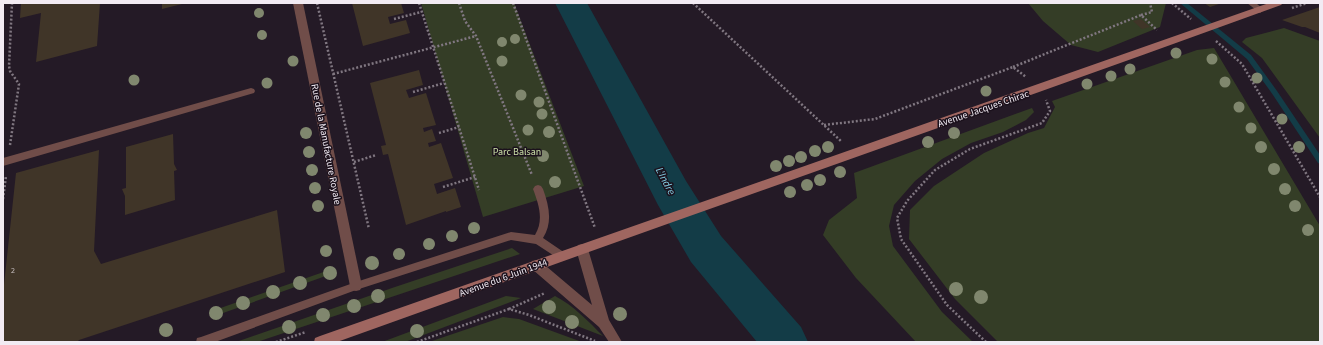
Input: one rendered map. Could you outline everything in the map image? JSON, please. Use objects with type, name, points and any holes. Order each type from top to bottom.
[{"type":"main road","name":"Avenue Jacques Chirac","points":[[686,212],[1278,3]]},
{"type":"main road","name":"Avenue du 6 Juin 1944","points":[[320,342],[686,212]]},
{"type":"street","name":"Rue de la Manufacture Royale","points":[[298,3],[356,286]]},
{"type":"street","points":[[582,249],[603,323]]},
{"type":"street","points":[[536,266],[603,323],[616,342]]},
{"type":"lane","points":[[1251,3],[1260,10]]},
{"type":"lane","points":[[5,161],[252,91]]},
{"type":"lane","points":[[537,240],[545,226],[546,219],[546,211],[538,189]]},
{"type":"lane","points":[[201,342],[356,286],[511,236],[529,237],[537,240],[547,244],[562,256]]},
{"type":"path","points":[[3,199],[5,161],[19,84],[10,71],[9,66],[12,3]]},
{"type":"path","points":[[317,3],[369,229]]},
{"type":"path","points":[[419,3],[479,190]]},
{"type":"path","points":[[459,3],[465,21],[476,36],[538,189]]},
{"type":"path","points":[[513,3],[592,216]]},
{"type":"path","points":[[693,3],[855,153]]},
{"type":"path","points":[[824,125],[875,119],[1014,67],[1141,15],[1152,12],[1150,3]]},
{"type":"path","points":[[1172,3],[1196,24]]},
{"type":"path","points":[[394,19],[421,12]]},
{"type":"path","points":[[1141,15],[1170,41]]},
{"type":"path","points":[[333,74],[476,36]]},
{"type":"path","points":[[1213,39],[1242,64],[1320,197]]},
{"type":"path","points":[[1014,67],[1020,72]]},
{"type":"path","points":[[413,92],[444,83]]},
{"type":"path","points":[[986,342],[947,305],[901,239],[897,218],[907,201],[935,170],[970,149],[1042,123],[1050,111],[1049,104],[1044,96]]},
{"type":"path","points":[[439,133],[459,127]]},
{"type":"path","points":[[354,162],[376,155]]},
{"type":"path","points":[[443,188],[475,177]]},
{"type":"path","points":[[417,342],[509,309],[561,286]]},
{"type":"path","points":[[509,309],[529,315],[596,342]]},
{"type":"green space","name":"Parc Balsan","points":[[421,3],[514,3],[584,186],[483,217]]},
{"type":"green space","points":[[1028,3],[1166,3],[1160,27],[1098,52],[1071,45],[1043,21]]},
{"type":"green space","points":[[1284,28],[1320,41],[1320,138],[1262,58],[1242,42],[1246,38]]},
{"type":"green space","points":[[1214,48],[1320,226],[1320,342],[998,342],[955,299],[909,239],[910,210],[934,186],[984,153],[1028,133],[1044,128],[1055,107],[1052,101],[1197,50]]},
{"type":"green space","points":[[1032,108],[1034,112],[1026,120],[1003,132],[971,143],[942,159],[915,181],[894,205],[889,226],[893,246],[942,312],[973,342],[916,342],[856,278],[823,235],[829,220],[857,198],[854,173]]},
{"type":"green space","points":[[512,248],[520,254],[257,342],[236,342],[392,288]]},
{"type":"green space","points":[[335,268],[334,273],[212,317],[212,311]]},
{"type":"green space","points":[[506,296],[521,298],[405,342],[382,342]]},
{"type":"green space","points":[[555,296],[575,309],[603,336],[533,309]]},
{"type":"green space","points":[[503,317],[519,319],[582,342],[429,342]]},
{"type":"building","points":[[21,3],[100,3],[97,46],[36,62],[41,13],[20,18]]},
{"type":"building","points":[[162,3],[182,3],[182,4],[162,9]]},
{"type":"building","points":[[352,3],[401,3],[404,13],[388,17],[390,24],[406,20],[410,33],[363,46]]},
{"type":"building","points":[[1204,3],[1222,3],[1210,7]]},
{"type":"building","points":[[1320,7],[1320,33],[1282,20]]},
{"type":"building","points":[[1141,19],[1150,27],[1142,29],[1133,21]]},
{"type":"building","points":[[419,70],[423,85],[406,90],[409,98],[426,93],[436,125],[423,128],[424,132],[432,129],[436,141],[428,143],[429,147],[441,143],[453,178],[434,184],[437,194],[455,188],[461,207],[406,225],[388,154],[383,155],[381,146],[386,145],[370,83]]},
{"type":"building","points":[[173,134],[174,164],[177,170],[174,171],[175,200],[125,215],[125,196],[122,189],[126,188],[126,147]]},
{"type":"building","points":[[99,150],[94,251],[101,264],[277,210],[285,272],[79,340],[77,342],[3,342],[3,294],[16,173]]},
{"type":"waterway","name":"L'Indre","points":[[571,3],[672,193],[706,249],[785,342]]},
{"type":"waterway","points":[[1183,3],[1249,57],[1320,161]]}]
